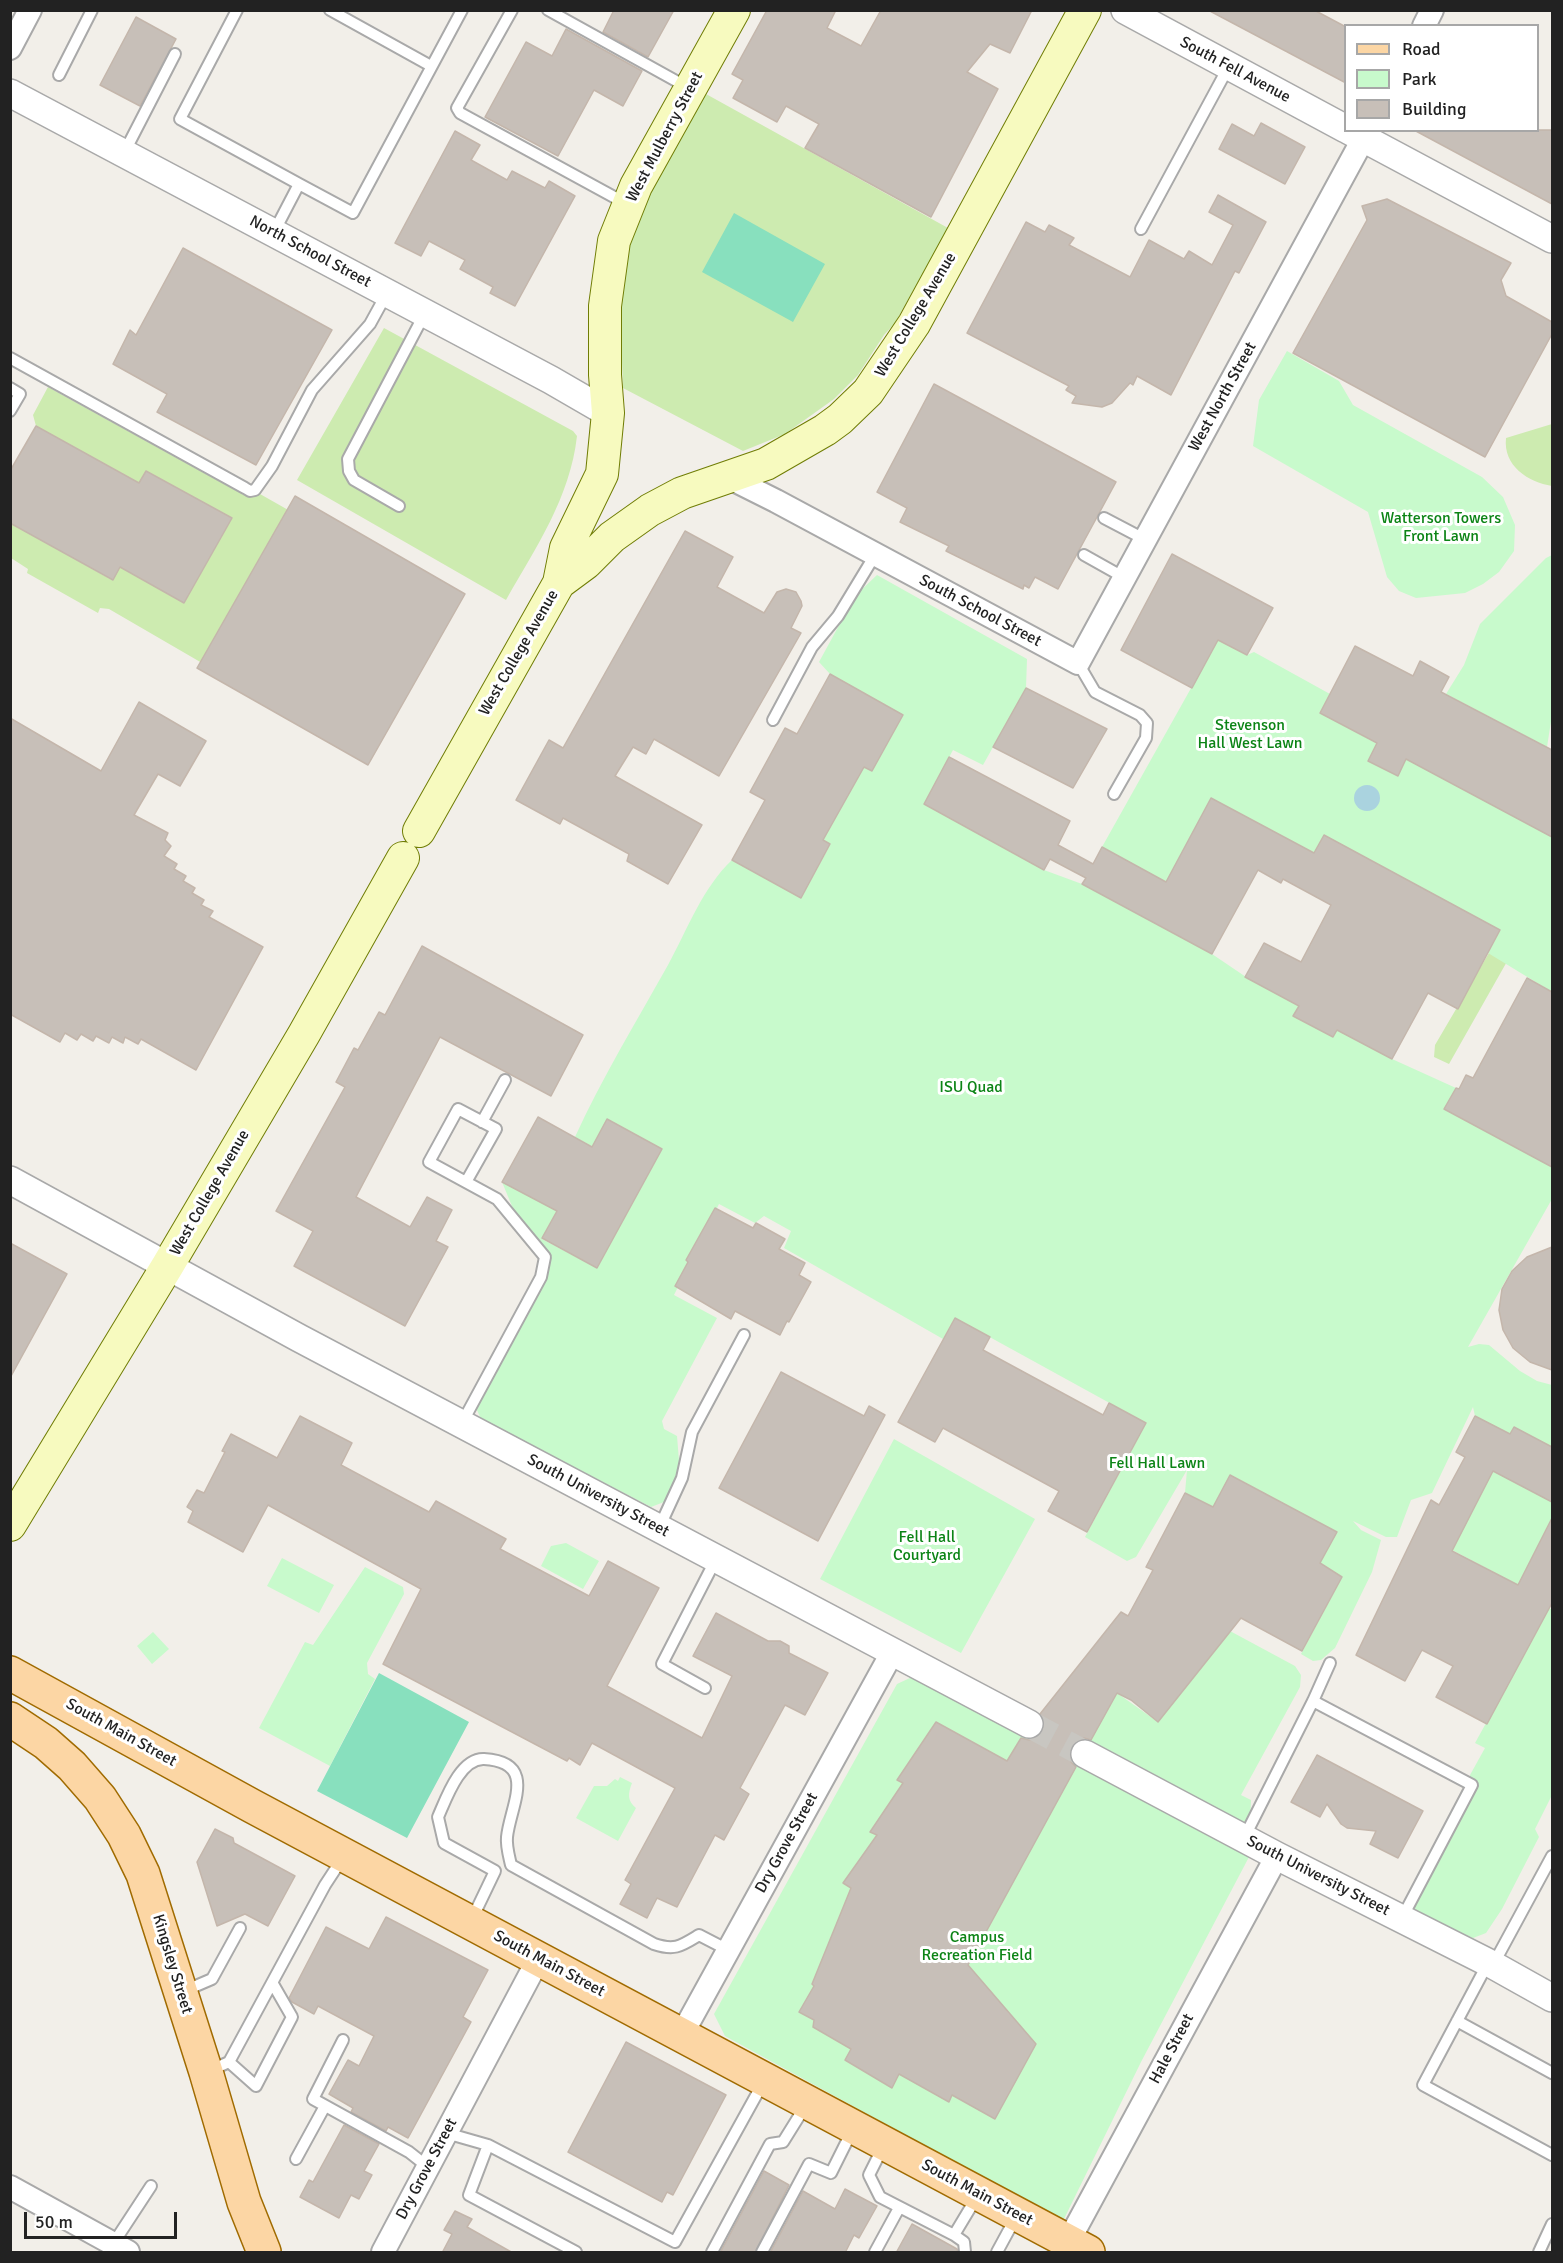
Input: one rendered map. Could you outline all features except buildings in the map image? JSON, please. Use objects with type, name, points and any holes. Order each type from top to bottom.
[{"type":"main road","name":"West Mulberry Street","points":[[559,583],[566,548],[602,474],[608,413],[605,375],[605,306],[614,241],[636,186],[734,10]]},
{"type":"main road","name":"West College Avenue","points":[[419,831],[559,583],[586,563],[612,537],[650,510],[682,493],[766,464],[825,430],[854,406],[879,380],[914,324],[1085,10]]},
{"type":"main road","name":"West College Avenue","points":[[10,1525],[168,1265],[304,1034],[403,858]]},
{"type":"main road","name":"South Main Street","points":[[10,1673],[681,2036],[1082,2249]]},
{"type":"main road","name":"Kingsley Street","points":[[10,1719],[46,1743],[72,1766],[100,1798],[124,1835],[143,1874],[180,1992],[218,2067],[244,2202],[262,2251]]},
{"type":"street","points":[[10,48],[30,10]]},
{"type":"street","name":"South Fell Avenue","points":[[1125,10],[1344,126]]},
{"type":"street","points":[[1425,24],[1432,10]]},
{"type":"street","name":"North School Street","points":[[10,93],[425,313],[608,413]]},
{"type":"street","name":"South Fell Avenue","points":[[1356,132],[1552,239]]},
{"type":"street","name":"West North Street","points":[[1078,663],[1146,540],[1356,132]]},
{"type":"street","name":"South School Street","points":[[728,477],[1078,663]]},
{"type":"street","name":"South University Street","points":[[10,1180],[299,1338],[1029,1724]]},
{"type":"street","name":"Dry Grove Street","points":[[681,2036],[893,1651]]},
{"type":"street","name":"South University Street","points":[[1085,1754],[1276,1856],[1490,1964],[1552,1998]]},
{"type":"street","name":"Hale Street","points":[[1082,2249],[1276,1856]]},
{"type":"street","name":"Dry Grove Street","points":[[383,2253],[539,1959]]},
{"type":"street","points":[[10,2187],[121,2248]]},
{"type":"lane","points":[[59,75],[92,10]]},
{"type":"lane","points":[[237,10],[180,119],[353,213],[431,66],[456,12]]},
{"type":"lane","points":[[330,10],[431,66]]},
{"type":"lane","points":[[512,10],[457,108],[460,113],[629,205]]},
{"type":"lane","points":[[548,10],[690,89]]},
{"type":"lane","points":[[124,153],[175,54]]},
{"type":"lane","points":[[1142,229],[1229,66]]},
{"type":"lane","points":[[274,233],[299,184]]},
{"type":"lane","points":[[10,358],[250,491],[255,490],[272,466],[312,390],[370,324],[387,293]]},
{"type":"lane","points":[[399,506],[354,480],[349,471],[348,459],[425,313]]},
{"type":"lane","points":[[10,388],[20,394],[10,411]]},
{"type":"lane","points":[[1104,518],[1146,540]]},
{"type":"lane","points":[[773,720],[812,647],[838,616],[875,555]]},
{"type":"lane","points":[[1084,555],[1125,578]]},
{"type":"lane","points":[[1078,663],[1095,692],[1140,715],[1147,723],[1146,738],[1114,794]]},
{"type":"lane","points":[[482,1122],[505,1080]]},
{"type":"lane","points":[[462,1423],[541,1278],[545,1257],[497,1199],[429,1162],[458,1109],[496,1129],[466,1182]]},
{"type":"lane","points":[[659,1528],[682,1478],[692,1432],[744,1335]]},
{"type":"lane","points":[[705,1688],[662,1664],[717,1559]]},
{"type":"lane","points":[[1244,1838],[1330,1663]]},
{"type":"lane","points":[[1313,1701],[1472,1785],[1401,1919]]},
{"type":"lane","points":[[495,1870],[444,1843],[440,1828],[438,1817],[449,1793],[462,1771],[472,1760],[483,1759],[506,1764],[514,1772],[518,1793],[506,1839],[511,1864],[654,1944],[668,1949],[680,1946],[699,1935],[728,1950]]},
{"type":"lane","points":[[273,1984],[292,2017],[256,2086],[218,2067],[273,1984],[325,1885],[345,1855]]},
{"type":"lane","points":[[1552,1856],[1457,2020],[1423,2085],[1552,2155]]},
{"type":"lane","points":[[470,1922],[495,1870],[511,1864]]},
{"type":"lane","points":[[180,1992],[212,1979],[240,1928]]},
{"type":"lane","points":[[1457,2020],[1552,2073]]},
{"type":"lane","points":[[343,2040],[313,2099],[409,2152],[428,2167]]},
{"type":"lane","points":[[446,2133],[488,2145],[673,2247],[764,2080]]},
{"type":"lane","points":[[712,2253],[770,2144],[783,2142],[808,2103]]},
{"type":"lane","points":[[296,2159],[325,2106]]},
{"type":"lane","points":[[762,2253],[809,2164],[831,2173],[854,2128]]},
{"type":"lane","points":[[885,2144],[869,2175],[880,2197],[954,2235],[964,2242],[965,2253]]},
{"type":"lane","points":[[488,2145],[469,2195],[576,2253]]},
{"type":"lane","points":[[121,2248],[151,2186]]},
{"type":"lane","points":[[954,2235],[979,2194]]},
{"type":"lane","points":[[875,2253],[899,2208]]},
{"type":"lane","points":[[997,2253],[1017,2215]]},
{"type":"lane","points":[[1539,2253],[1552,2224]]},
{"type":"green space","points":[[697,89],[948,228],[895,323],[884,335],[858,375],[834,399],[785,434],[743,451],[623,388],[620,312],[623,261],[634,217]]},
{"type":"green space","points":[[734,213],[825,264],[793,322],[702,272]]},
{"type":"green space","points":[[384,328],[573,431],[577,436],[573,459],[559,501],[540,541],[506,600],[297,480]]},
{"type":"green space","name":"Watterson Towers Front Lawn","points":[[1287,351],[1339,381],[1353,405],[1482,477],[1503,497],[1515,525],[1514,551],[1499,572],[1483,584],[1465,593],[1416,598],[1399,591],[1387,577],[1368,512],[1253,446],[1259,400]]},
{"type":"green space","points":[[48,387],[246,496],[260,494],[290,511],[202,663],[109,609],[100,608],[98,613],[27,573],[28,569],[11,558],[11,523],[112,580],[120,567],[184,603],[232,518],[146,472],[139,483],[36,426],[33,415]]},
{"type":"green space","points":[[1552,424],[1552,486],[1534,481],[1519,471],[1509,457],[1506,438]]},
{"type":"green space","points":[[1552,555],[1552,715],[1547,747],[1446,694],[1464,665],[1480,624],[1546,558]]},
{"type":"green space","name":"ISU Quad","points":[[877,575],[1027,659],[1026,688],[983,765],[953,750],[924,804],[1044,870],[1082,884],[1212,954],[1246,977],[1299,1006],[1294,1015],[1337,1030],[1392,1059],[1456,1088],[1445,1109],[1552,1167],[1552,1199],[1468,1347],[1479,1344],[1489,1345],[1520,1371],[1537,1381],[1552,1385],[1552,1447],[1514,1427],[1510,1434],[1475,1416],[1473,1407],[1432,1493],[1411,1500],[1397,1537],[1386,1537],[1353,1521],[1361,1530],[1381,1540],[1372,1572],[1335,1648],[1321,1660],[1313,1661],[1301,1654],[1342,1577],[1320,1563],[1336,1532],[1231,1475],[1213,1507],[1185,1493],[1187,1470],[1136,1557],[1127,1561],[1085,1537],[1146,1423],[955,1318],[943,1339],[784,1248],[791,1231],[764,1216],[755,1223],[719,1204],[674,1295],[717,1318],[662,1421],[664,1429],[677,1436],[680,1473],[664,1502],[651,1507],[481,1419],[476,1408],[547,1279],[548,1261],[514,1211],[502,1182],[557,1211],[542,1239],[597,1268],[662,1149],[593,1147],[575,1137],[696,910],[712,883],[732,860],[801,898],[830,845],[823,840],[864,767],[872,771],[903,715],[830,674],[819,662],[855,596]]},
{"type":"green space","name":"Stevenson Hall West Lawn","points":[[1218,640],[1247,655],[1254,652],[1330,694],[1320,713],[1552,837],[1552,992],[1488,953],[1500,930],[1324,835],[1314,854],[1166,882],[1102,847]]},
{"type":"green space","points":[[1526,928],[1449,1064],[1434,1057],[1435,1045],[1503,929]]},
{"type":"green space","name":"Fell Hall Courtyard","points":[[894,1439],[1035,1519],[961,1653],[820,1579]]},
{"type":"green space","points":[[1493,1471],[1552,1502],[1552,1518],[1518,1585],[1452,1550]]},
{"type":"green space","points":[[566,1543],[599,1561],[583,1589],[541,1566],[551,1546]]},
{"type":"green space","points":[[282,1558],[334,1585],[319,1613],[267,1586]]},
{"type":"green space","points":[[365,1567],[403,1587],[404,1594],[367,1663],[368,1674],[375,1679],[330,1766],[259,1728],[305,1642],[313,1645]]},
{"type":"green space","points":[[1552,1606],[1552,1795],[1535,1829],[1539,1837],[1502,1909],[1486,1933],[1473,1938],[1440,1926],[1413,1909],[1470,1802],[1470,1775],[1485,1748],[1475,1743],[1541,1624],[1545,1607],[1551,1609]]},
{"type":"green space","name":"Campus Recreation Field","points":[[1230,1631],[1295,1666],[1301,1675],[1300,1687],[1241,1795],[1251,1800],[1249,1857],[1141,2062],[1063,2221],[725,2036],[714,2014],[897,1684],[912,1677],[1077,1765],[1117,1693],[1158,1722]]},
{"type":"green space","points":[[153,1632],[169,1649],[152,1664],[137,1646]]},
{"type":"green space","points":[[379,1673],[469,1722],[407,1838],[317,1791]]},
{"type":"green space","points":[[620,1777],[632,1783],[629,1797],[636,1808],[618,1841],[576,1818],[594,1786],[607,1786],[615,1779],[618,1781]]},
{"type":"water","points":[[1367,785],[1376,789],[1380,798],[1376,807],[1367,811],[1358,807],[1354,798],[1358,789]]},
{"type":"tunnel","points":[[1029,1724],[1085,1754]]},
{"type":"park label","name":"Fell Hall Lawn","points":[[1157,1464]]}]
